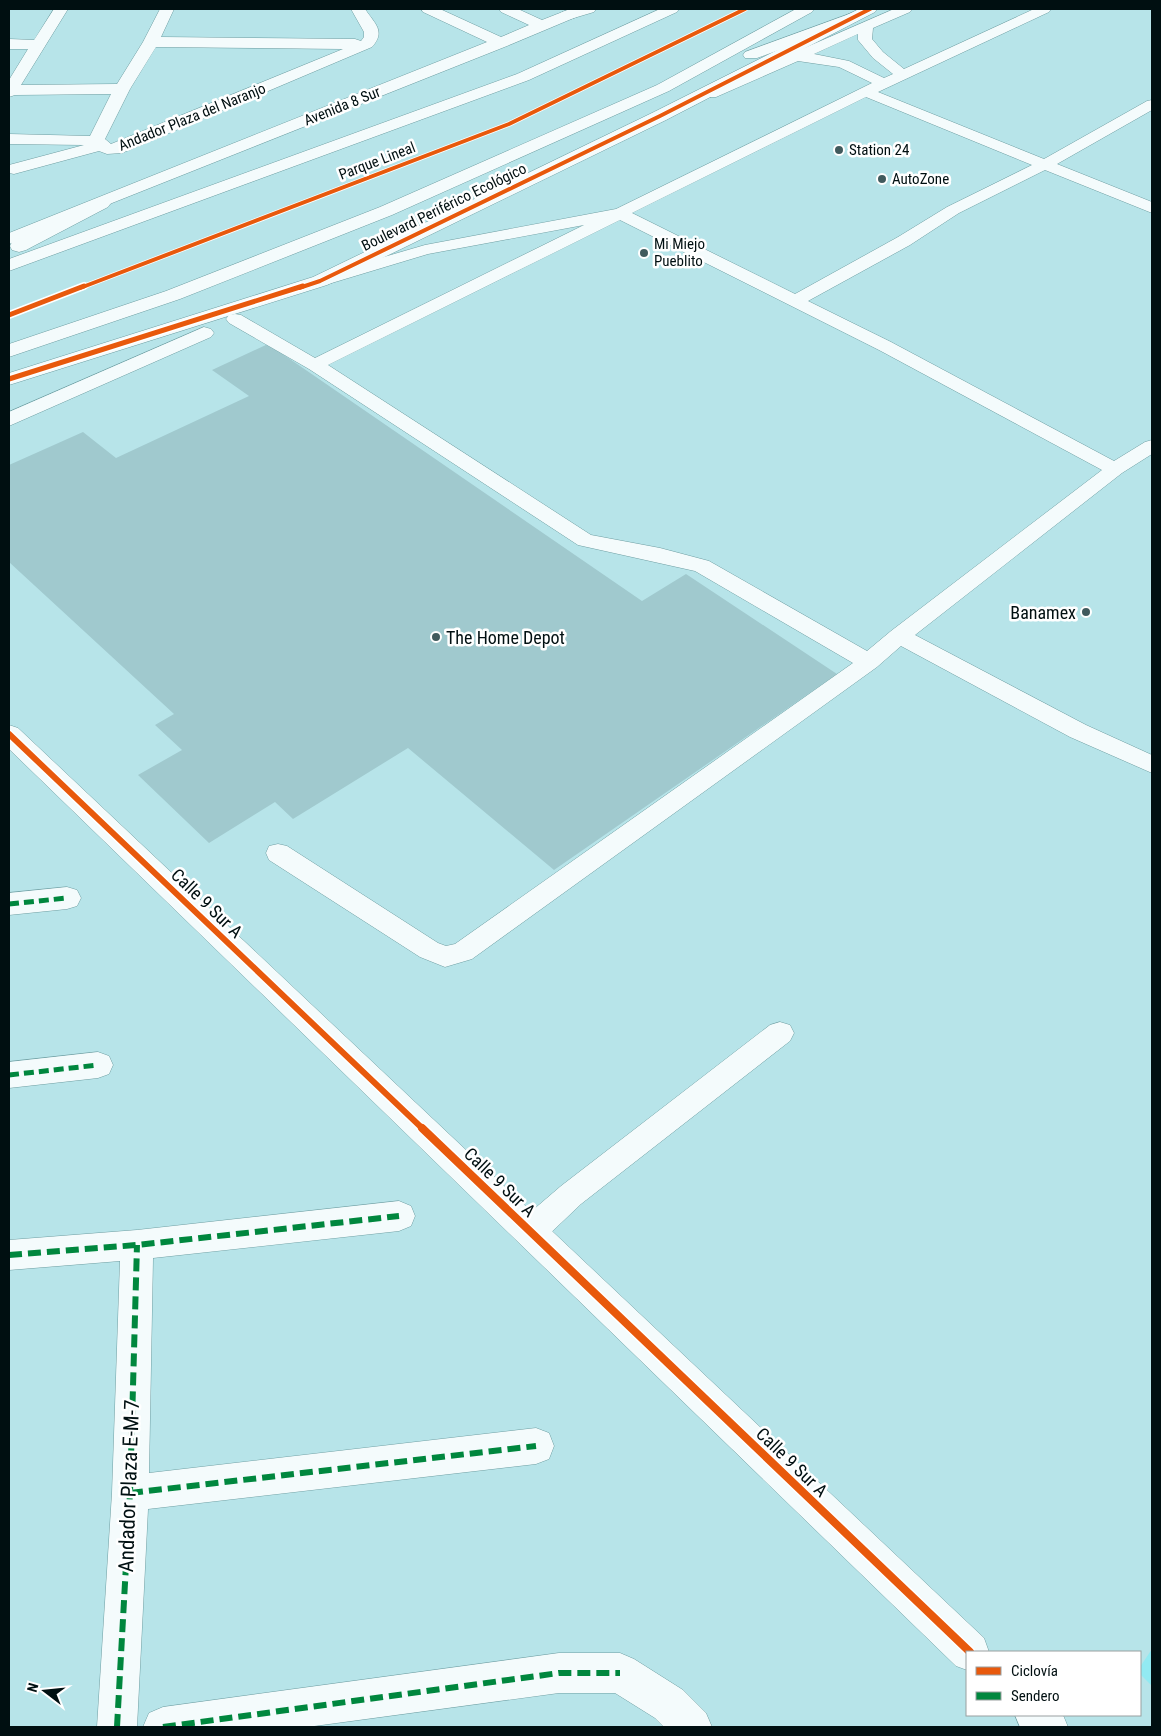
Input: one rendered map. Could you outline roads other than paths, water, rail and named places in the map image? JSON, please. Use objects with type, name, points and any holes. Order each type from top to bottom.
[{"type":"main road","points":[[9,91],[61,9]]},
{"type":"main road","name":"Andador Plaza del Naranjo","points":[[167,9],[151,42],[122,89],[98,143],[107,149],[116,149],[367,44]]},
{"type":"main road","points":[[151,42],[367,44],[372,38],[372,32],[358,9]]},
{"type":"main road","points":[[428,9],[502,43]]},
{"type":"main road","points":[[506,9],[543,26]]},
{"type":"main road","name":"Avenida 8 Sur","points":[[102,203],[583,9]]},
{"type":"main road","points":[[567,15],[588,9]]},
{"type":"main road","points":[[9,265],[523,77],[672,9]]},
{"type":"main road","name":"Boulevard Periférico Ecológico","points":[[9,351],[174,295],[386,211],[663,88],[807,9]]},
{"type":"main road","points":[[663,88],[862,18]]},
{"type":"main road","name":"Boulevard Periférico Ecológico","points":[[9,379],[320,281],[862,18]]},
{"type":"main road","points":[[9,44],[38,44]]},
{"type":"main road","points":[[9,91],[122,89]]},
{"type":"main road","points":[[9,139],[98,143]]},
{"type":"main road","points":[[14,169],[98,143]]},
{"type":"main road","points":[[9,239],[102,203]]},
{"type":"main road","points":[[9,252],[102,203]]},
{"type":"main road","points":[[9,420],[320,281]]},
{"type":"main road","name":"Calle 9 Sur A","points":[[9,734],[969,1651]]},
{"type":"main road","points":[[9,904],[67,898]]},
{"type":"main road","points":[[9,1075],[98,1065]]},
{"type":"main road","points":[[9,1255],[137,1245],[399,1216]]},
{"type":"main road","name":"Andador Plaza E-M-7","points":[[117,1727],[130,1493],[137,1245]]},
{"type":"main road","points":[[130,1493],[536,1446]]},
{"type":"main road","points":[[163,1727],[559,1672],[620,1673],[669,1704],[692,1727]]},
{"type":"main road","points":[[1036,1716],[1048,1727]]},
{"type":"lane","points":[[660,116],[796,57],[862,18],[905,9]]},
{"type":"lane","points":[[315,365],[866,92],[1044,9]]},
{"type":"lane","points":[[862,18],[866,40],[878,56],[903,75]]},
{"type":"lane","points":[[796,57],[832,59],[854,66],[884,84]]},
{"type":"lane","points":[[866,92],[1152,208]]},
{"type":"lane","points":[[795,301],[904,241],[954,210],[1046,164],[1152,104]]},
{"type":"lane","points":[[320,281],[425,250],[619,213],[745,278],[886,346],[1115,469]]},
{"type":"lane","points":[[234,320],[315,365],[584,540],[660,555],[702,566],[869,662]]},
{"type":"lane","points":[[278,853],[429,950],[445,956],[463,952],[869,662],[899,636],[1115,469],[1152,446]]},
{"type":"lane","points":[[899,636],[1078,731],[1152,765]]},
{"type":"lane","points":[[530,1232],[571,1195],[780,1033]]},
{"type":"place","name":"Station 24","points":[[839,150]]},
{"type":"place","name":"AutoZone","points":[[882,179]]},
{"type":"place","name":"Mi Miejo Pueblito","points":[[644,253]]},
{"type":"place","name":"Banamex","points":[[1086,612]]},
{"type":"place","name":"The Home Depot","points":[[436,637]]}]
